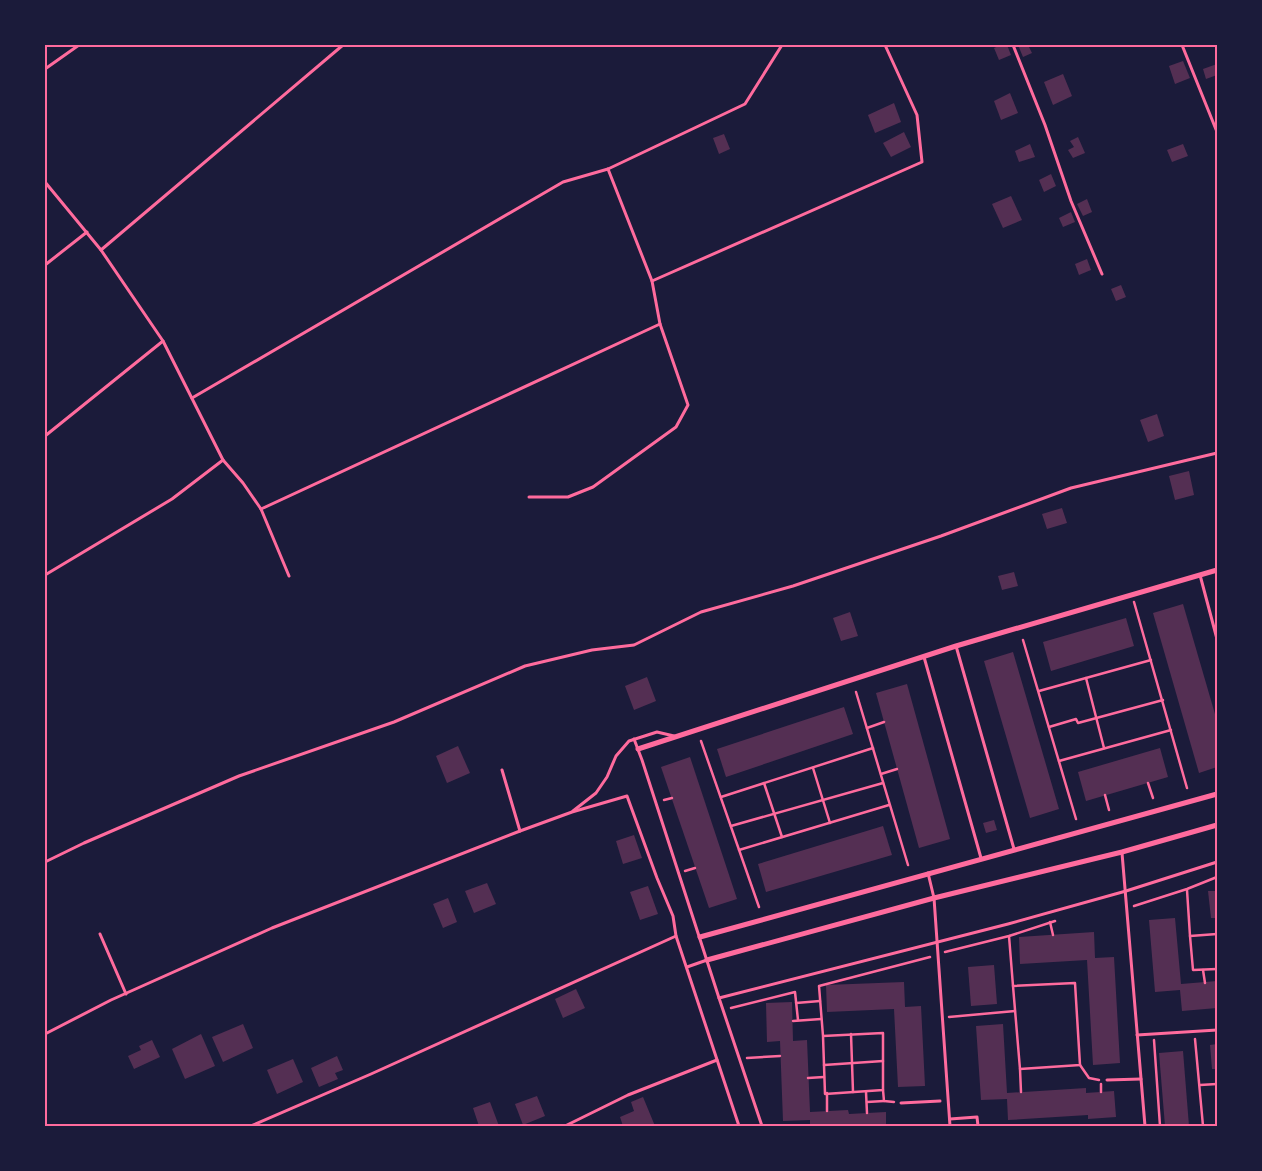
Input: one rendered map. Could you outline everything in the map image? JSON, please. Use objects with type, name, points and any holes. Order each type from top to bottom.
[{"type":"street","points":[[638,749],[956,646],[1217,570]]},
{"type":"street","points":[[700,937],[1217,794]]},
{"type":"street","points":[[707,960],[934,898],[1122,852],[1217,825]]},
{"type":"lane","points":[[45,69],[79,45]]},
{"type":"lane","points":[[101,250],[343,45]]},
{"type":"lane","points":[[192,398],[563,182],[608,169],[745,104],[782,45]]},
{"type":"lane","points":[[652,281],[922,162],[917,114],[885,45]]},
{"type":"lane","points":[[1013,45],[1045,125],[1071,201],[1102,274]]},
{"type":"lane","points":[[1182,45],[1217,132]]},
{"type":"lane","points":[[529,497],[568,497],[593,487],[676,427],[688,405],[660,324],[652,281],[608,169]]},
{"type":"lane","points":[[45,182],[101,250],[162,341],[223,460],[243,483],[261,510],[289,576]]},
{"type":"lane","points":[[45,265],[86,232]]},
{"type":"lane","points":[[261,510],[660,324]]},
{"type":"lane","points":[[45,436],[162,341]]},
{"type":"lane","points":[[45,862],[84,843],[239,776],[394,722],[525,666],[592,650],[634,645],[701,612],[792,586],[941,536],[1071,488],[1217,453]]},
{"type":"lane","points":[[45,576],[172,499],[223,460]]},
{"type":"lane","points":[[1200,575],[1217,639]]},
{"type":"lane","points":[[956,646],[1014,849]]},
{"type":"lane","points":[[924,657],[981,858]]},
{"type":"lane","points":[[572,812],[596,793],[607,777],[616,756],[629,740],[657,732],[675,736]]},
{"type":"lane","points":[[634,739],[762,1126]]},
{"type":"lane","points":[[502,770],[520,831]]},
{"type":"lane","points":[[45,1034],[126,994],[272,928],[520,831],[572,812],[628,796],[673,916],[676,936],[739,1126]]},
{"type":"lane","points":[[1122,852],[1145,1126]]},
{"type":"lane","points":[[719,998],[1008,924],[1126,891],[1217,862]]},
{"type":"lane","points":[[928,873],[934,898],[938,942],[950,1126]]},
{"type":"lane","points":[[100,934],[126,994]]},
{"type":"lane","points":[[252,1126],[676,936]]},
{"type":"lane","points":[[687,968],[707,960]]},
{"type":"lane","points":[[1137,1035],[1217,1030]]},
{"type":"lane","points":[[565,1126],[628,1095],[717,1060]]},
{"type":"lane","points":[[1107,1080],[1141,1079]]},
{"type":"lane","points":[[901,1103],[940,1101]]},
{"type":"lane","points":[[950,1119],[977,1117],[978,1126]]},
{"type":"path","points":[[1132,594],[1187,788]]},
{"type":"path","points":[[1023,640],[1076,819]]},
{"type":"path","points":[[1039,691],[1152,660]]},
{"type":"path","points":[[1086,678],[1104,748]]},
{"type":"path","points":[[856,692],[908,865]]},
{"type":"path","points":[[1049,727],[1076,719],[1078,723],[1163,700]]},
{"type":"path","points":[[867,728],[884,722]]},
{"type":"path","points":[[1059,761],[1171,730]]},
{"type":"path","points":[[702,741],[759,907]]},
{"type":"path","points":[[721,797],[873,748]]},
{"type":"path","points":[[813,768],[830,823]]},
{"type":"path","points":[[880,774],[897,769]]},
{"type":"path","points":[[764,783],[782,837]]},
{"type":"path","points":[[731,826],[883,783]]},
{"type":"path","points":[[1148,783],[1153,798]]},
{"type":"path","points":[[1105,795],[1109,810]]},
{"type":"path","points":[[739,850],[890,805]]},
{"type":"path","points":[[1127,908],[1187,889],[1217,877]]},
{"type":"path","points":[[1187,889],[1193,970],[1217,969]]},
{"type":"path","points":[[827,1111],[819,986],[1009,936],[1060,919]]},
{"type":"path","points":[[1050,922],[1053,935]]},
{"type":"path","points":[[1008,924],[1021,1092]]},
{"type":"path","points":[[1190,936],[1217,934]]},
{"type":"path","points":[[1203,970],[1205,982]]},
{"type":"path","points":[[1013,986],[1075,983],[1080,1065],[1089,1078],[1107,1080]]},
{"type":"path","points":[[731,1008],[795,992],[798,1020]]},
{"type":"path","points":[[796,1003],[820,1000]]},
{"type":"path","points":[[942,1018],[1015,1011]]},
{"type":"path","points":[[792,1020],[822,1018]]},
{"type":"path","points":[[823,1036],[883,1033],[884,1101]]},
{"type":"path","points":[[851,1034],[853,1092]]},
{"type":"path","points":[[1154,1034],[1160,1126]]},
{"type":"path","points":[[1195,1039],[1203,1126]]},
{"type":"path","points":[[747,1058],[780,1056]]},
{"type":"path","points":[[824,1065],[883,1061]]},
{"type":"path","points":[[1020,1069],[1080,1065]]},
{"type":"path","points":[[1156,1072],[1161,1072]]},
{"type":"path","points":[[808,1078],[824,1077]]},
{"type":"path","points":[[1200,1085],[1217,1084]]},
{"type":"path","points":[[827,1093],[883,1090]]},
{"type":"path","points":[[866,1091],[867,1113]]},
{"type":"path","points":[[866,1102],[884,1101],[901,1103]]},
{"type":"building","points":[[1007,45],[1011,55],[999,60],[994,48]]},
{"type":"building","points":[[1018,45],[1033,45],[1029,47],[1032,53],[1023,57]]},
{"type":"building","points":[[1183,61],[1190,78],[1175,84],[1169,66]]},
{"type":"building","points":[[1217,64],[1217,75],[1206,79],[1203,69]]},
{"type":"building","points":[[1063,74],[1072,96],[1053,105],[1044,82]]},
{"type":"building","points":[[1010,93],[1018,113],[1001,120],[994,101]]},
{"type":"building","points":[[894,103],[901,122],[875,133],[868,115]]},
{"type":"building","points":[[904,132],[911,147],[891,157],[883,143]]},
{"type":"building","points":[[724,134],[730,149],[719,154],[713,138]]},
{"type":"building","points":[[1078,137],[1085,153],[1073,158],[1068,150],[1074,147],[1070,141]]},
{"type":"building","points":[[1030,144],[1035,157],[1019,162],[1015,151]]},
{"type":"building","points":[[1183,144],[1188,156],[1172,162],[1167,150]]},
{"type":"building","points":[[1051,174],[1056,186],[1044,192],[1039,180]]},
{"type":"building","points":[[1011,196],[1022,220],[1003,228],[992,204]]},
{"type":"building","points":[[1087,199],[1092,212],[1083,216],[1077,204]]},
{"type":"building","points":[[1071,212],[1075,222],[1063,227],[1059,218]]},
{"type":"building","points":[[1087,259],[1091,270],[1079,275],[1075,264]]},
{"type":"building","points":[[1121,285],[1126,297],[1116,301],[1111,289]]},
{"type":"building","points":[[1157,414],[1164,436],[1148,442],[1140,420]]},
{"type":"building","points":[[1189,471],[1194,495],[1175,500],[1169,476]]},
{"type":"building","points":[[1062,508],[1067,523],[1047,529],[1042,514]]},
{"type":"building","points":[[1014,572],[1018,586],[1002,590],[998,576]]},
{"type":"building","points":[[1183,604],[1217,721],[1217,767],[1199,773],[1153,613]]},
{"type":"building","points":[[850,612],[858,636],[841,641],[833,618]]},
{"type":"building","points":[[1126,618],[1134,646],[1051,671],[1043,642]]},
{"type":"building","points":[[1013,652],[1059,809],[1030,818],[984,661]]},
{"type":"building","points":[[647,677],[656,701],[634,710],[625,686]]},
{"type":"building","points":[[907,684],[950,839],[919,848],[876,693]]},
{"type":"building","points":[[844,707],[853,734],[726,777],[717,749]]},
{"type":"building","points":[[458,746],[470,773],[447,783],[436,756]]},
{"type":"building","points":[[1160,748],[1168,777],[1086,801],[1078,772]]},
{"type":"building","points":[[690,757],[737,899],[709,908],[661,767]]},
{"type":"building","points":[[994,820],[997,830],[986,833],[983,823]]},
{"type":"building","points":[[883,826],[892,855],[766,892],[758,864]]},
{"type":"building","points":[[634,835],[642,858],[623,864],[616,841]]},
{"type":"building","points":[[487,883],[496,904],[474,913],[465,891]]},
{"type":"building","points":[[648,886],[658,914],[640,920],[630,892]]},
{"type":"building","points":[[1208,891],[1217,891],[1217,918],[1211,918]]},
{"type":"building","points":[[448,898],[457,922],[443,928],[433,904]]},
{"type":"building","points":[[1175,918],[1181,984],[1217,981],[1217,1008],[1182,1011],[1180,990],[1155,992],[1149,920]]},
{"type":"building","points":[[1094,932],[1095,958],[1114,957],[1120,1063],[1093,1065],[1087,960],[1020,964],[1019,937]]},
{"type":"building","points":[[994,965],[997,1004],[971,1006],[968,967]]},
{"type":"building","points":[[904,982],[905,1007],[921,1006],[925,1086],[898,1087],[894,1009],[827,1012],[826,985]]},
{"type":"building","points":[[576,989],[585,1008],[563,1018],[555,999]]},
{"type":"building","points":[[792,1002],[793,1041],[807,1040],[810,1112],[848,1110],[849,1114],[886,1112],[886,1126],[810,1126],[810,1120],[783,1121],[780,1041],[767,1042],[766,1003]]},
{"type":"building","points":[[243,1024],[253,1048],[223,1062],[212,1037]]},
{"type":"building","points":[[1003,1024],[1007,1093],[1086,1088],[1086,1093],[1114,1091],[1116,1117],[1088,1119],[1088,1115],[1008,1120],[1007,1099],[981,1100],[976,1026]]},
{"type":"building","points":[[201,1034],[215,1066],[185,1079],[172,1049]]},
{"type":"building","points":[[152,1040],[160,1057],[134,1069],[128,1056],[141,1050],[139,1046]]},
{"type":"building","points":[[1217,1044],[1217,1069],[1212,1069],[1210,1045]]},
{"type":"building","points":[[1183,1051],[1189,1126],[1165,1126],[1159,1053]]},
{"type":"building","points":[[337,1056],[343,1070],[335,1073],[338,1079],[319,1087],[311,1068]]},
{"type":"building","points":[[293,1059],[303,1082],[277,1094],[267,1070]]},
{"type":"building","points":[[537,1096],[545,1116],[523,1125],[515,1104]]},
{"type":"building","points":[[643,1097],[655,1126],[623,1126],[620,1117],[634,1111],[631,1102]]},
{"type":"building","points":[[490,1102],[499,1126],[479,1126],[473,1108]]}]
